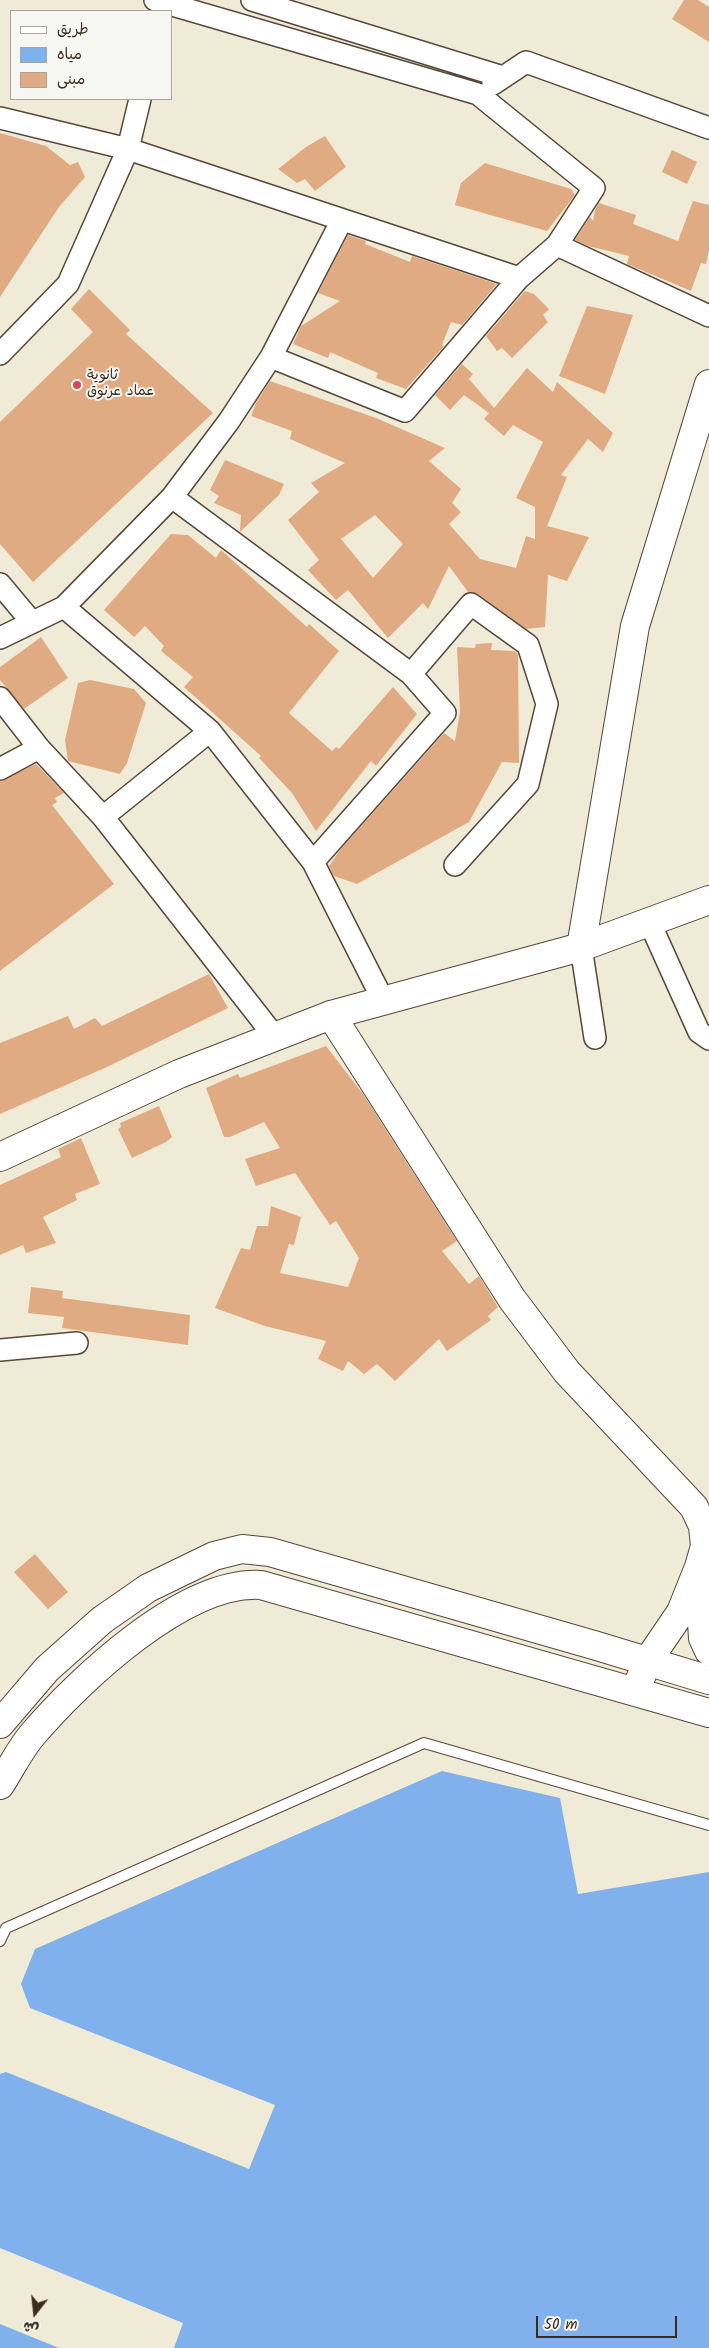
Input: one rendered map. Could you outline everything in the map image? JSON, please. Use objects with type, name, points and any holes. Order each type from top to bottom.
[{"type":"street","points":[[252,0],[503,77]]},
{"type":"street","points":[[159,4],[478,94],[594,188],[557,245],[519,278],[405,411],[272,357]]},
{"type":"street","points":[[478,94],[526,62],[709,128]]},
{"type":"street","points":[[0,354],[68,284],[128,149],[140,100]]},
{"type":"street","points":[[0,118],[128,149],[519,278]]},
{"type":"street","points":[[0,638],[64,607],[172,497],[229,421],[272,357],[342,220]]},
{"type":"street","points":[[557,245],[709,316]]},
{"type":"street","points":[[595,1038],[581,947],[635,626],[709,384]]},
{"type":"street","points":[[172,497],[411,674],[445,713],[313,862]]},
{"type":"street","points":[[0,584],[32,621]]},
{"type":"street","points":[[411,674],[471,604],[528,645],[547,704],[528,784],[455,865]]},
{"type":"street","points":[[64,607],[210,731],[313,862],[384,1002]]},
{"type":"street","points":[[0,698],[39,748],[103,817],[275,1038]]},
{"type":"street","points":[[103,817],[210,731]]},
{"type":"street","points":[[0,769],[39,748]]},
{"type":"street","points":[[0,1157],[179,1074],[331,1015],[581,947],[709,900]]},
{"type":"street","points":[[649,921],[699,1032],[709,1039]]},
{"type":"street","points":[[331,1015],[512,1299],[567,1372],[694,1508],[703,1526],[705,1546],[699,1567],[681,1612],[647,1662],[635,1692]]},
{"type":"street","points":[[0,1350],[77,1343]]},
{"type":"street","points":[[0,1724],[47,1669],[102,1620],[148,1588],[214,1556],[242,1549],[270,1552],[709,1680]]},
{"type":"street","points":[[699,1567],[703,1638],[709,1651]]},
{"type":"street","points":[[0,1785],[32,1735],[74,1690],[121,1647],[169,1614],[228,1587],[245,1584],[261,1585],[709,1713]]},
{"type":"lane","points":[[0,1942],[6,1928],[424,1743],[709,1826]]},
{"type":"water","points":[[442,1771],[560,1798],[578,1894],[709,1872],[709,2348],[174,2348],[183,2323],[0,2248],[0,2074],[6,2072],[249,2169],[275,2105],[30,2008],[21,1984],[35,1949]]},
{"type":"water","points":[[0,2324],[59,2348],[0,2348]]},
{"type":"building","points":[[684,0],[698,0],[709,7],[709,42],[672,19]]},
{"type":"building","points":[[0,133],[46,146],[70,165],[78,162],[85,177],[59,207],[0,297]]},
{"type":"building","points":[[325,136],[346,167],[315,191],[305,179],[297,183],[278,169],[306,147]]},
{"type":"building","points":[[672,150],[697,162],[687,184],[662,172]]},
{"type":"building","points":[[485,163],[571,189],[575,195],[547,231],[455,205],[461,183]]},
{"type":"building","points":[[693,201],[709,205],[709,251],[706,264],[701,263],[691,291],[627,264],[629,256],[588,246],[575,240],[590,217],[593,221],[595,210],[599,203],[636,215],[633,224],[678,241]]},
{"type":"building","points":[[348,235],[366,241],[365,244],[410,262],[412,256],[497,284],[462,325],[451,322],[442,345],[444,346],[406,389],[376,378],[378,373],[330,352],[328,358],[293,344],[301,326],[340,301],[318,293]]},
{"type":"building","points":[[89,289],[130,330],[126,334],[213,413],[33,582],[0,544],[0,422],[93,332],[71,309]]},
{"type":"building","points":[[525,291],[534,294],[549,309],[543,315],[548,322],[512,358],[502,348],[497,351],[486,336]]},
{"type":"building","points":[[587,306],[633,315],[605,394],[559,376]]},
{"type":"building","points":[[462,364],[473,374],[469,379],[494,408],[527,368],[553,392],[557,382],[613,433],[603,452],[588,439],[561,475],[567,477],[547,526],[589,537],[567,581],[548,575],[545,627],[526,629],[478,594],[468,592],[449,566],[428,609],[423,603],[388,638],[348,590],[336,600],[308,570],[319,560],[288,520],[319,492],[311,483],[345,463],[290,439],[292,431],[251,416],[256,403],[270,381],[376,418],[445,448],[429,461],[461,489],[452,503],[461,512],[449,524],[480,559],[516,568],[526,536],[535,539],[535,507],[516,498],[543,442],[513,425],[504,436],[484,419],[489,413],[464,395],[450,410],[435,395]],"holes":[[[375,515],[403,544],[373,578],[341,539]]]},
{"type":"building","points":[[225,460],[284,484],[279,495],[240,532],[241,515],[214,503],[219,496],[210,490]]},
{"type":"building","points":[[171,534],[188,535],[216,558],[221,550],[307,627],[309,624],[339,651],[289,713],[332,751],[336,747],[339,749],[393,687],[417,714],[376,766],[371,761],[316,831],[292,793],[259,758],[261,756],[184,687],[193,677],[161,651],[164,646],[145,626],[134,637],[104,610]]},
{"type":"building","points":[[41,637],[68,678],[24,709],[0,680],[0,667]]},
{"type":"building","points":[[492,643],[491,650],[514,651],[518,654],[519,763],[502,762],[469,822],[357,884],[334,876],[329,866],[340,850],[444,733],[455,741],[460,712],[457,647],[475,648],[476,644]]},
{"type":"building","points":[[90,680],[134,689],[146,703],[127,763],[120,774],[68,761],[65,740],[78,683]]},
{"type":"building","points":[[36,764],[64,793],[55,798],[57,802],[52,805],[114,884],[0,971],[0,781]]},
{"type":"building","points":[[209,974],[228,1008],[107,1067],[0,1114],[0,1043],[68,1016],[74,1029],[95,1018],[102,1026]]},
{"type":"building","points":[[326,1046],[363,1094],[457,1241],[442,1251],[469,1284],[479,1276],[498,1307],[488,1316],[491,1320],[447,1351],[439,1339],[395,1381],[377,1364],[364,1374],[348,1361],[343,1371],[318,1359],[326,1341],[265,1326],[215,1308],[241,1248],[250,1250],[257,1226],[268,1226],[271,1206],[301,1217],[294,1245],[289,1244],[280,1273],[348,1287],[359,1258],[336,1221],[330,1225],[295,1173],[256,1186],[245,1159],[280,1148],[264,1122],[230,1137],[224,1137],[206,1088],[238,1074],[240,1078]]},
{"type":"building","points":[[159,1106],[172,1137],[166,1142],[132,1158],[118,1129],[121,1127],[120,1123]]},
{"type":"building","points":[[81,1138],[100,1184],[75,1194],[77,1200],[43,1217],[56,1243],[26,1253],[23,1245],[0,1255],[0,1185],[61,1157],[58,1149]]},
{"type":"building","points":[[31,1287],[63,1291],[62,1298],[190,1315],[188,1345],[62,1328],[64,1317],[28,1313]]},
{"type":"building","points":[[35,1554],[68,1592],[48,1609],[14,1572]]},
{"type":"place","name":"ثانوية عماد عرنوق","points":[[77,385]]}]
